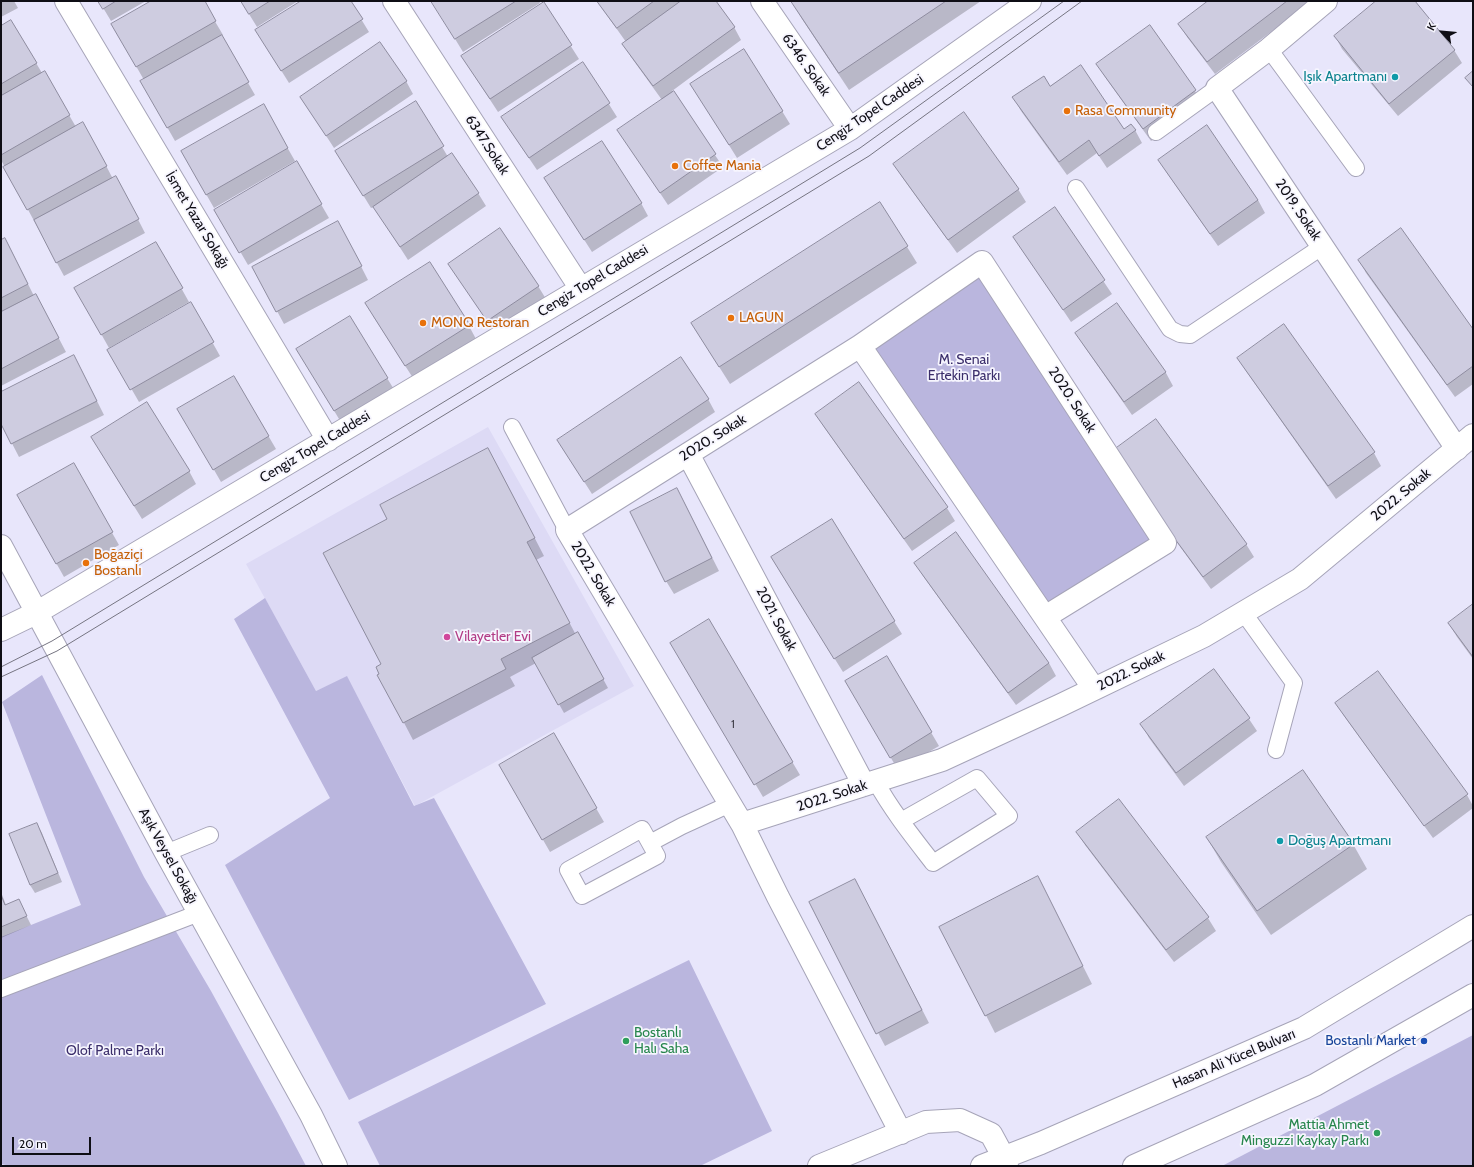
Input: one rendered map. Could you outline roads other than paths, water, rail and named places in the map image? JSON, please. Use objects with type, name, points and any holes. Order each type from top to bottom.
[{"type":"street","name":"İsmet Yazar Sokağı","points":[[66,1],[328,440]]},
{"type":"street","name":"6347.Sokak","points":[[394,1],[581,289]]},
{"type":"street","name":"6346. Sokak","points":[[762,1],[850,129]]},
{"type":"street","name":"Cengiz Topel Caddesi","points":[[1,630],[36,613],[850,129],[1030,1]]},
{"type":"street","points":[[1217,88],[1269,49],[1326,1]]},
{"type":"street","name":"2019. Sokak","points":[[1217,88],[1456,449]]},
{"type":"street","name":"2020. Sokak","points":[[567,530],[860,346],[982,262],[1165,543],[1045,617]]},
{"type":"street","points":[[860,346],[1094,689]]},
{"type":"street","name":"2022. Sokak","points":[[742,824],[942,760],[1204,636],[1300,579],[1473,435]]},
{"type":"street","name":"2021. Sokak","points":[[688,454],[870,784]]},
{"type":"street","name":"2022. Sokak","points":[[567,530],[742,824],[778,897],[901,1133]]},
{"type":"street","name":"Aşık Veysel Sokağı","points":[[1,546],[199,913],[311,1115],[317,1130],[336,1166]]},
{"type":"street","name":"Hasan Ali Yücel Bulvarı","points":[[982,1166],[1006,1162],[1304,1028],[1473,926]]},
{"type":"street","points":[[1134,1166],[1315,1085],[1473,995]]},
{"type":"street","points":[[819,1166],[926,1122],[960,1120],[991,1134],[1006,1162]]},
{"type":"lane","points":[[1269,49],[1356,168]]},
{"type":"lane","points":[[1156,132],[1217,88]]},
{"type":"lane","points":[[1076,188],[1170,329],[1180,334],[1190,335],[1323,246]]},
{"type":"lane","points":[[512,427],[567,530]]},
{"type":"lane","points":[[1243,612],[1294,683],[1276,750]]},
{"type":"lane","points":[[870,784],[886,800],[901,821],[932,863],[1009,816],[978,778],[901,821]]},
{"type":"lane","points":[[650,844],[682,826],[730,804]]},
{"type":"lane","points":[[642,829],[650,844],[657,856],[582,896],[568,870],[642,829]]},
{"type":"lane","points":[[166,852],[210,835]]},
{"type":"lane","points":[[1,989],[199,913]]},
{"type":"tram line","points":[[1,667],[52,641],[860,148],[1064,1]]},
{"type":"tram line","points":[[1,677],[57,651],[869,156],[1082,1]]},
{"type":"place","name":"Işık Apartmanı","points":[[1395,77]]},
{"type":"place","name":"Rasa Community","points":[[1067,111]]},
{"type":"place","name":"Coffee Mania","points":[[675,166]]},
{"type":"place","name":"LAGUN","points":[[731,318]]},
{"type":"place","name":"MONQ Restoran","points":[[423,323]]},
{"type":"place","name":"Boğaziçi Bostanlı","points":[[86,563]]},
{"type":"place","name":"Vilayetler Evi","points":[[447,637]]},
{"type":"place","name":"Doğuş Apartmanı","points":[[1280,841]]},
{"type":"place","name":"Bostanlı Halı Saha","points":[[626,1041]]},
{"type":"place","name":"Bostanlı Market","points":[[1424,1041]]},
{"type":"place","name":"Mattia Ahmet Minguzzi Kaykay Parkı","points":[[1377,1133]]},
{"type":"park label","name":"M. Senai Ertekin Parkı","points":[[964,368]]},
{"type":"park label","name":"Olof Palme Parkı","points":[[115,1051]]}]
